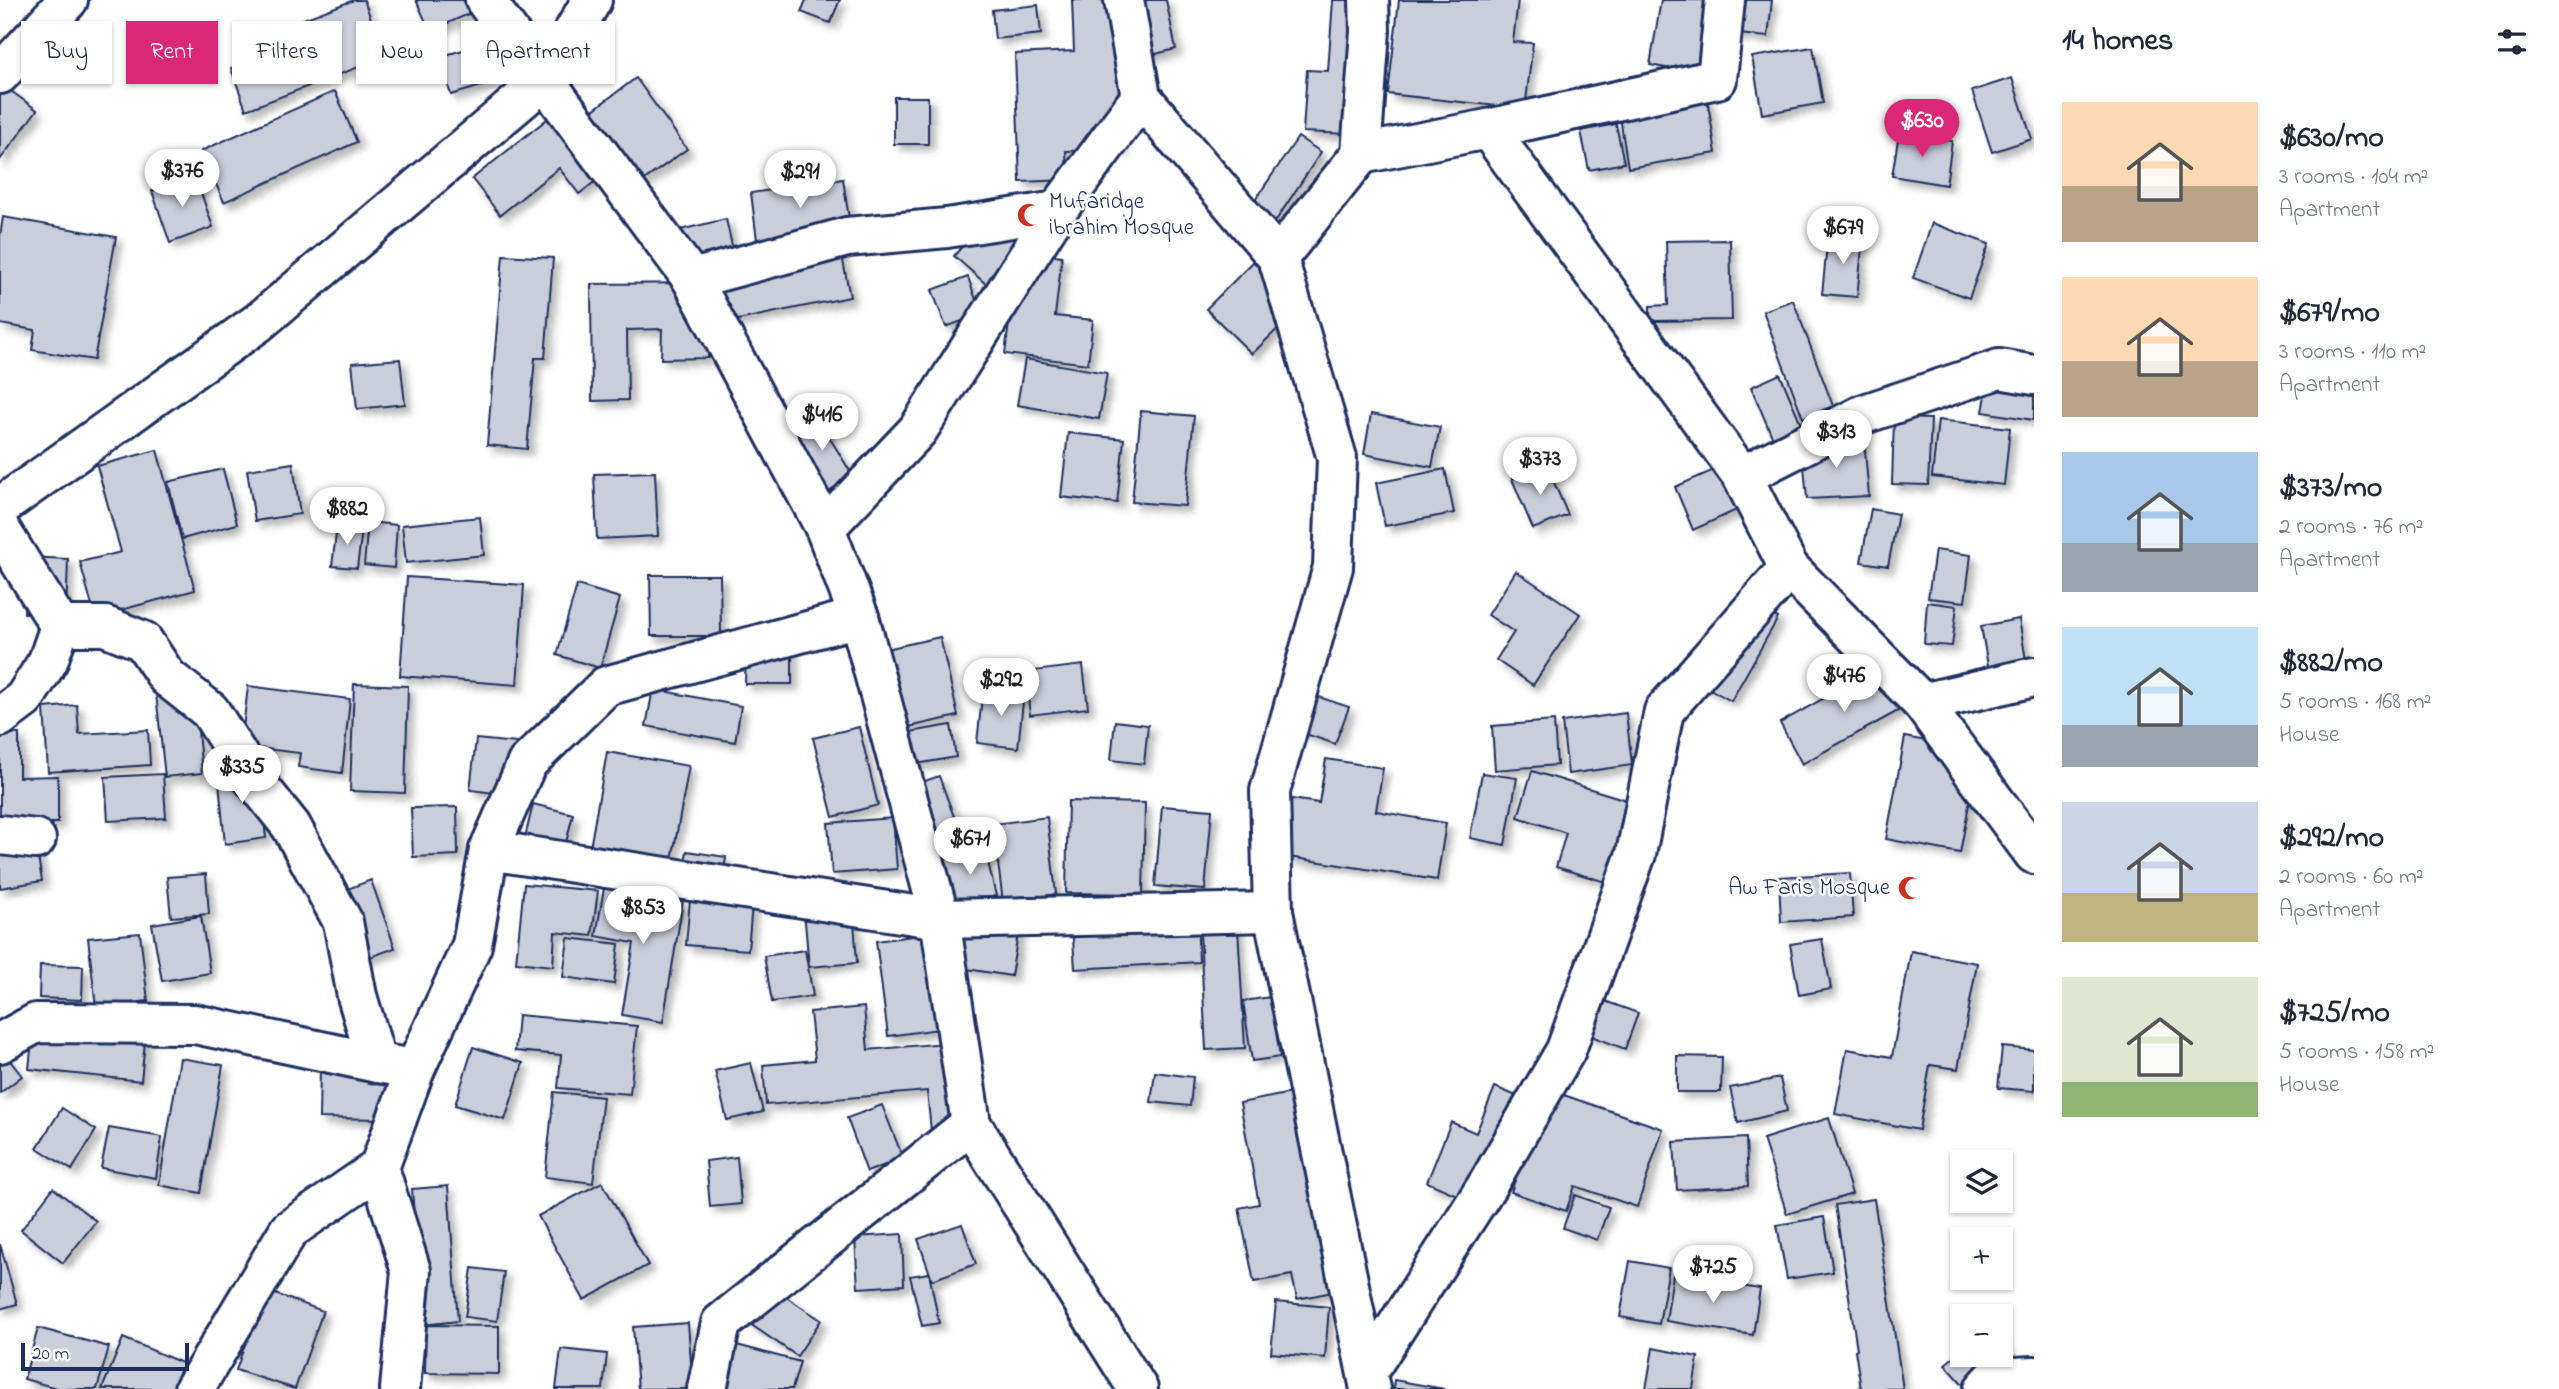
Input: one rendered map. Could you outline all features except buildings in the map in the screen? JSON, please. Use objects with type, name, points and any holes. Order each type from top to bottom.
[{"type":"street","points":[[0,74],[68,0]]},
{"type":"street","points":[[485,0],[501,21]]},
{"type":"street","points":[[580,21],[592,0]]},
{"type":"street","points":[[1124,0],[1140,97],[1278,258],[1337,458],[1333,567],[1270,791],[1273,912],[1369,1380]]},
{"type":"street","points":[[1278,258],[1361,154],[1370,31],[1368,0]]},
{"type":"street","points":[[1361,154],[1717,79],[1725,0]]},
{"type":"street","points":[[0,507],[259,323],[539,84]]},
{"type":"street","points":[[549,84],[692,278],[825,528],[859,617],[940,919],[971,1124],[1139,1389]]},
{"type":"street","points":[[825,528],[918,430],[1057,211],[1140,97]]},
{"type":"street","points":[[1488,129],[1742,476],[1788,568],[1922,703],[2034,854]]},
{"type":"street","points":[[692,278],[847,237],[947,228],[1057,211]]},
{"type":"street","points":[[1742,476],[1864,415],[1998,369],[2034,375]]},
{"type":"street","points":[[0,529],[60,626]]},
{"type":"street","points":[[1369,1380],[1566,1049],[1636,855],[1664,711],[1788,568]]},
{"type":"street","points":[[194,1389],[289,1230],[379,1168],[415,1069],[472,945],[489,850],[527,763],[606,687],[859,617]]},
{"type":"street","points":[[0,717],[24,699],[48,661],[60,626]]},
{"type":"street","points":[[60,626],[105,626],[144,641],[167,677],[210,711],[251,776],[291,826],[343,922],[357,996],[377,1063]]},
{"type":"street","points":[[1922,703],[2034,677]]},
{"type":"street","points":[[489,850],[940,919],[1273,912]]},
{"type":"street","points":[[0,1043],[36,1023],[195,1024],[415,1069]]},
{"type":"street","points":[[707,1389],[721,1323],[971,1124]]},
{"type":"street","points":[[379,1168],[411,1271],[400,1389]]},
{"type":"street","points":[[1984,1389],[1994,1378],[2034,1376]]},
{"type":"place","name":"Mufaridge ibrahim Mosque","points":[[1029,215]]},
{"type":"place","name":"Aw Faris Mosque","points":[[1910,888]]}]
